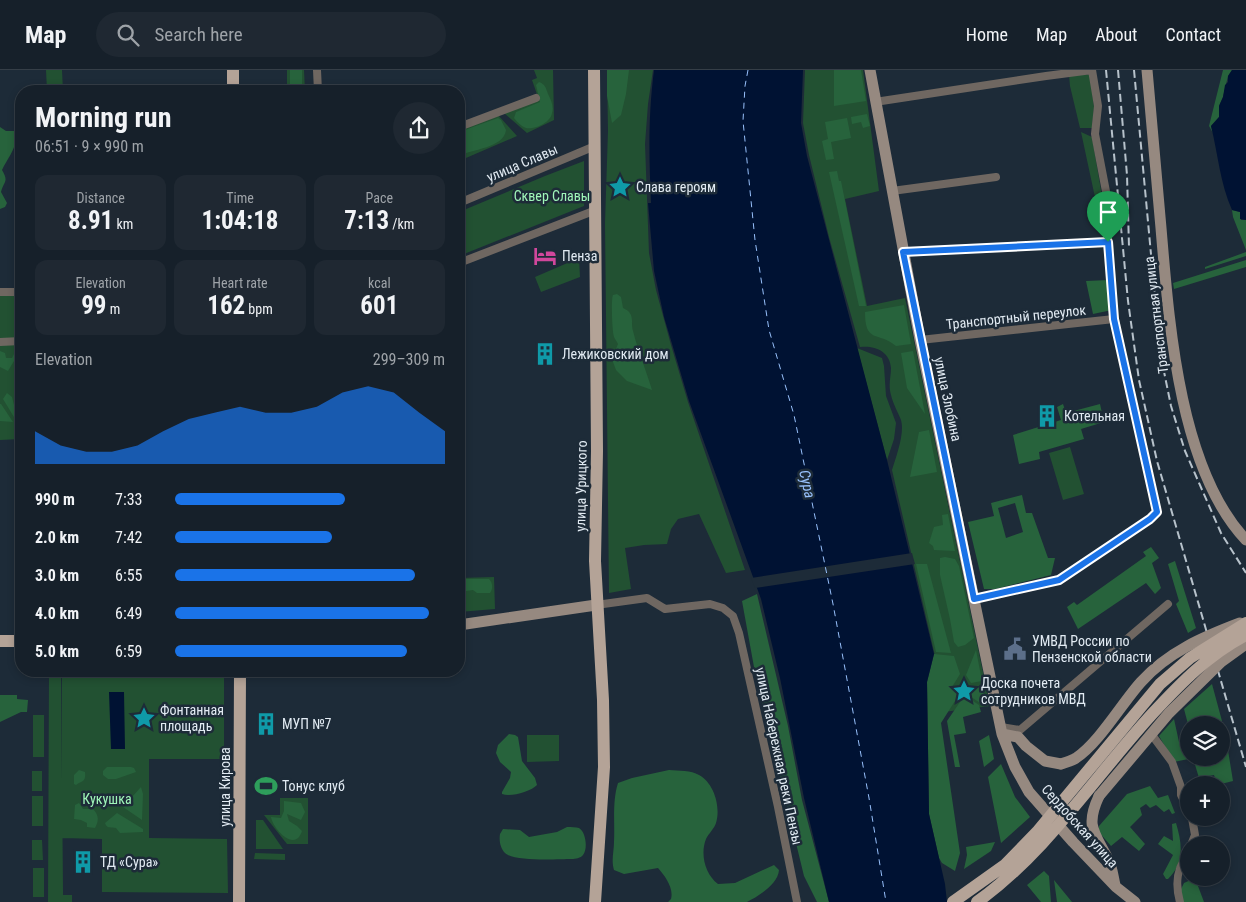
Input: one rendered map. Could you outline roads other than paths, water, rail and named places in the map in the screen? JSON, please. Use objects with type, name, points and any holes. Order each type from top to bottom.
[{"type":"main road","points":[[233,70],[233,85]]},
{"type":"main road","name":"улица Урицкого","points":[[594,70],[597,442],[595,561],[596,605],[603,700],[604,767],[595,902]]},
{"type":"main road","name":"улица Злобина","points":[[870,70],[920,340],[1002,730]]},
{"type":"main road","name":"Транспортная улица","points":[[1147,70],[1168,310],[1178,377],[1194,441],[1205,473],[1220,505],[1234,528],[1246,540]]},
{"type":"main road","points":[[465,624],[596,605]]},
{"type":"main road","points":[[1002,730],[1018,737],[1026,746],[1046,761],[1062,764],[1076,758],[1094,741],[1142,681],[1158,666],[1182,648],[1204,636],[1246,622]]},
{"type":"main road","points":[[952,902],[1005,865],[1037,832],[1160,684],[1190,658],[1246,622]]},
{"type":"main road","points":[[977,902],[1014,873],[1044,841],[1133,736],[1186,678],[1210,657],[1246,635]]},
{"type":"main road","points":[[0,641],[15,641]]},
{"type":"main road","points":[[1116,887],[1109,861],[1093,832],[1092,812],[1099,796],[1169,713],[1221,662],[1246,644]]},
{"type":"main road","name":"улица Кирова","points":[[239,902],[240,677]]},
{"type":"main road","name":"Сердобская улица","points":[[1002,730],[1015,766],[1029,792],[1116,887],[1135,902]]},
{"type":"street","points":[[318,70],[318,85]]},
{"type":"street","points":[[875,102],[1092,70],[1098,106],[1095,134],[1108,202],[1108,242],[1114,319],[1157,512],[1150,519],[1059,580],[974,599]]},
{"type":"street","points":[[465,125],[536,98]]},
{"type":"street","name":"улица Славы","points":[[465,200],[595,146]]},
{"type":"street","points":[[892,191],[996,177]]},
{"type":"street","points":[[465,261],[596,210]]},
{"type":"street","points":[[903,252],[1108,242]]},
{"type":"street","points":[[0,292],[15,292]]},
{"type":"street","name":"Транспортный переулок","points":[[920,340],[1114,319]]},
{"type":"street","points":[[0,342],[15,341]]},
{"type":"street","name":"улица Набережная реки Пензы","points":[[596,605],[647,598],[665,609],[710,604],[723,608],[733,616],[739,633],[770,768],[797,902]]},
{"type":"street","points":[[1002,730],[1020,730],[1168,604]]},
{"type":"street","points":[[1152,735],[1172,762],[1180,784]]},
{"type":"street","points":[[1180,868],[1176,887],[1180,902]]},
{"type":"water","name":"Сура","points":[[654,70],[803,70],[801,123],[807,156],[887,460],[934,654],[927,682],[929,814],[945,884],[947,902],[829,902],[804,798],[780,678],[761,599],[689,401],[664,317],[654,271],[648,203],[651,203],[650,136]]},
{"type":"water","points":[[1232,70],[1246,70],[1246,220],[1240,219],[1240,212],[1232,210],[1228,200],[1211,126],[1219,117],[1219,106],[1225,85],[1228,82],[1228,76]]},
{"type":"water","points":[[109,692],[124,692],[125,749],[111,749]]},
{"type":"railway","points":[[1106,70],[1128,301],[1139,380],[1157,461],[1246,767]]},
{"type":"railway","points":[[1118,70],[1127,175],[1129,247]]},
{"type":"railway","points":[[1134,70],[1160,352],[1171,406],[1185,451],[1221,533],[1246,573]]},
{"type":"place","name":"Слава героям","points":[[620,187]]},
{"type":"place","name":"Пенза","points":[[545,256]]},
{"type":"place","name":"Лежиковский дом","points":[[545,354]]},
{"type":"place","name":"Котельная","points":[[1047,416]]},
{"type":"place","name":"УМВД России по Пензенской области","points":[[1015,649]]},
{"type":"place","name":"Доска почета сотрудников МВД","points":[[964,691]]},
{"type":"place","name":"Фонтанная площадь","points":[[144,718]]},
{"type":"place","name":"МУП №7","points":[[266,724]]},
{"type":"place","name":"Тонус клуб","points":[[266,786]]},
{"type":"place","name":"ТД «Сура»","points":[[83,862]]},
{"type":"park label","name":"Сквер Славы","points":[[552,196]]},
{"type":"park label","name":"Кукушка","points":[[107,799]]}]
